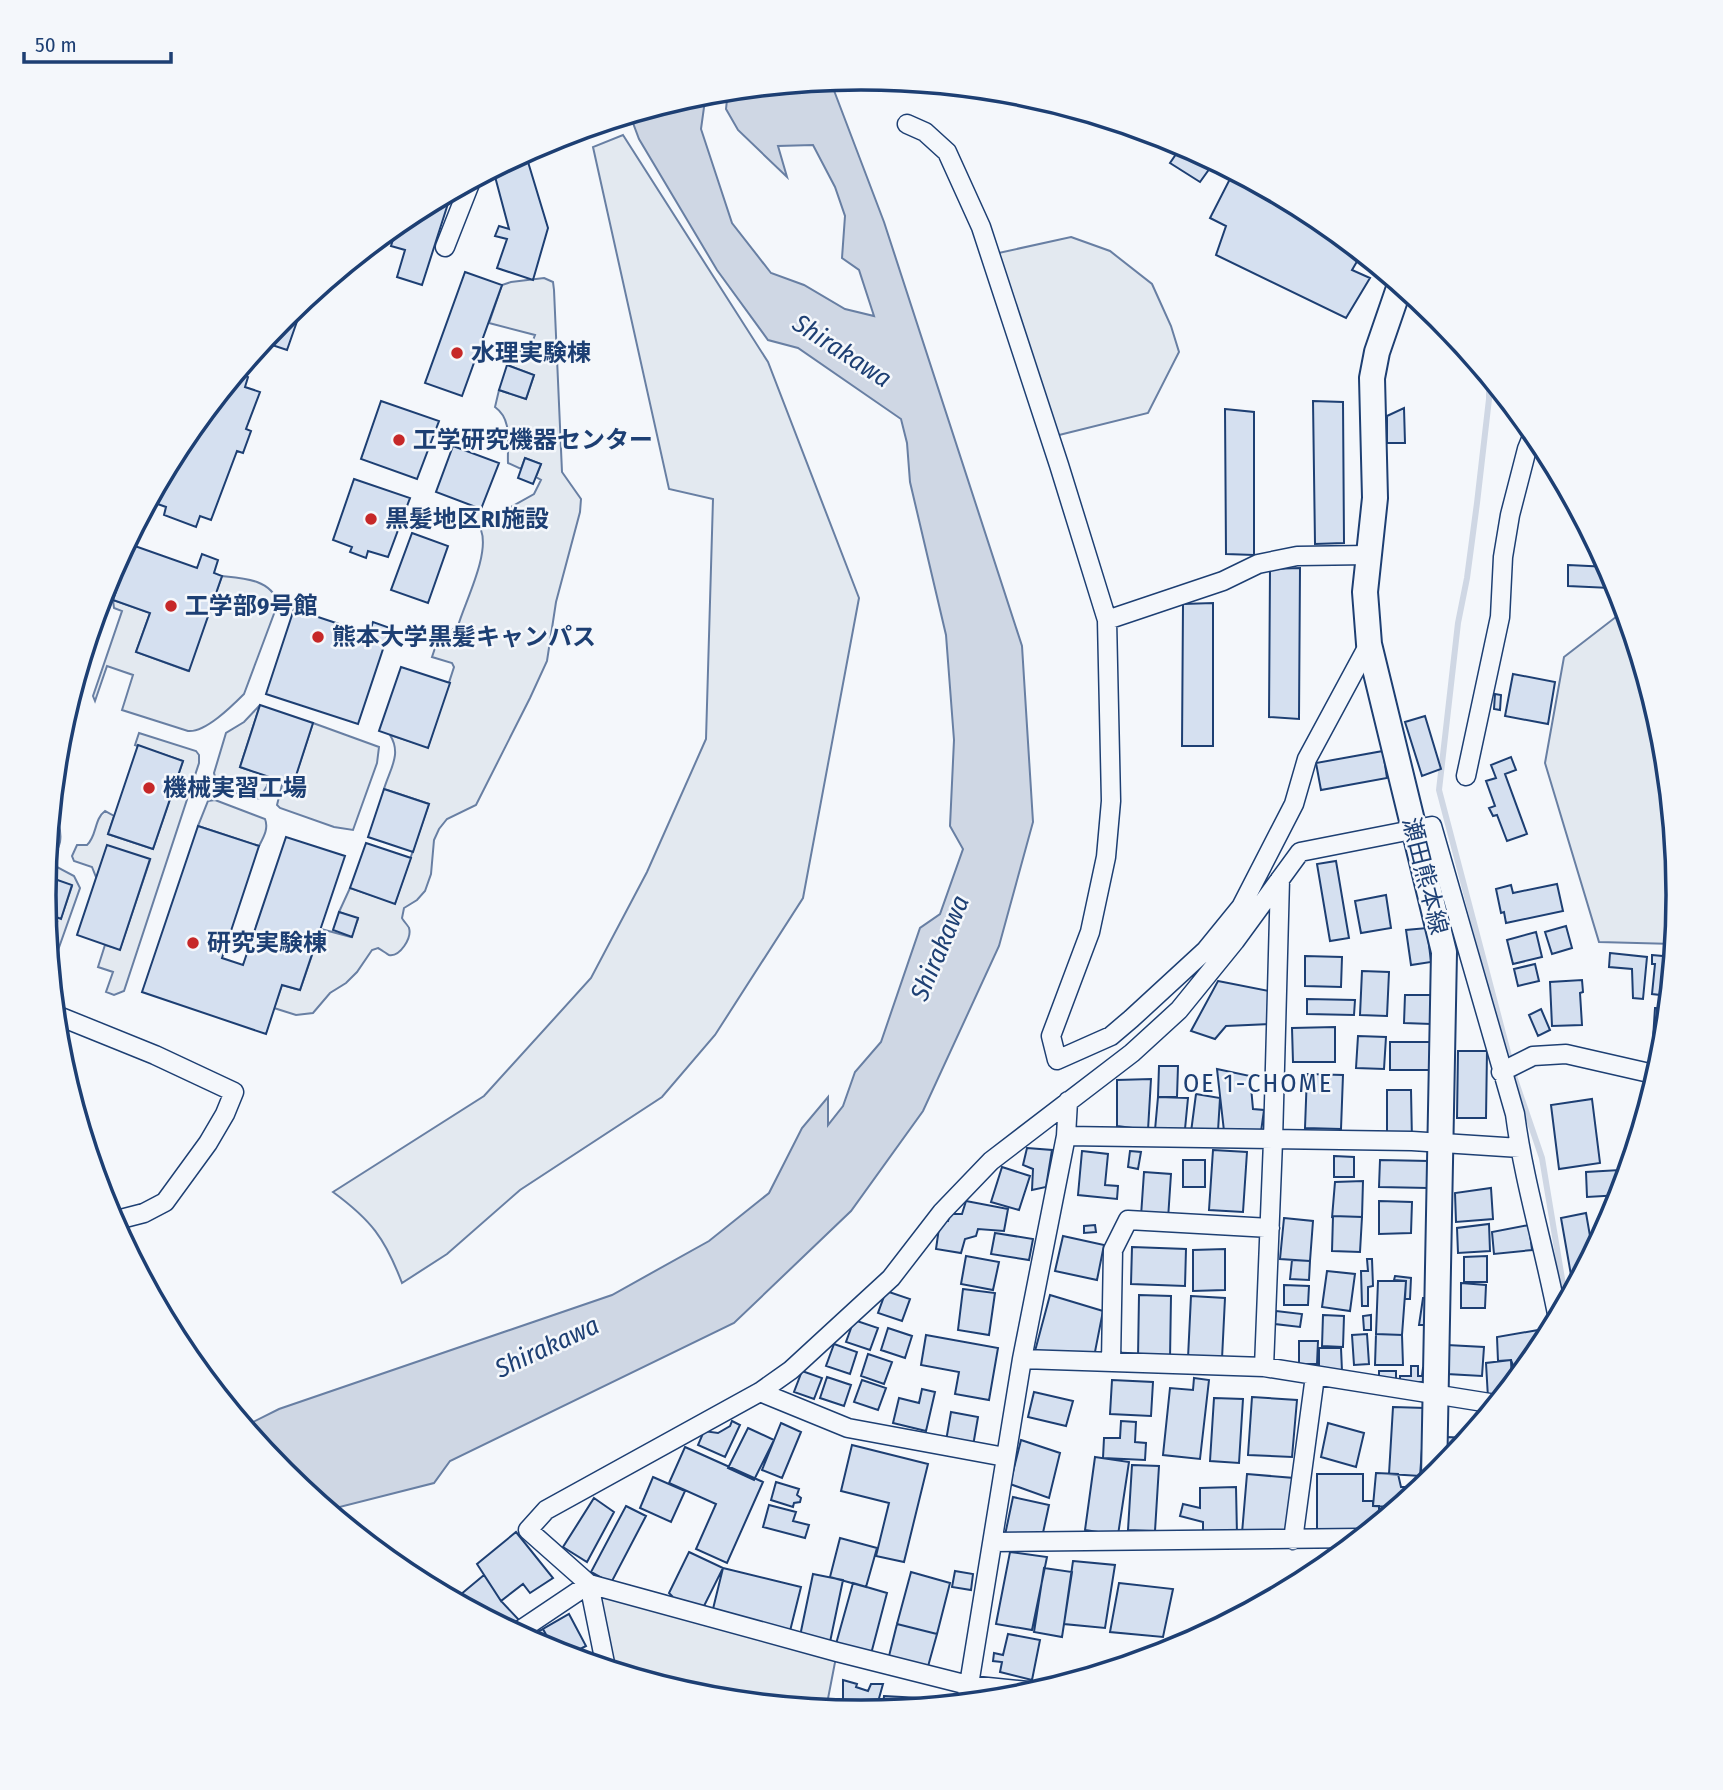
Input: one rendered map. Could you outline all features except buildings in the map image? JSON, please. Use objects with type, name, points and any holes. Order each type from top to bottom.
[{"type":"main road","name":"瀬田熊本線","points":[[1397,293],[1377,352],[1372,378],[1375,498],[1365,592],[1369,644],[1444,952],[1435,1461]]},
{"type":"street","points":[[907,124],[925,132],[947,152],[981,227],[1107,620],[1111,801],[1106,857],[1090,932],[1051,1036],[1058,1060],[1111,1036],[1131,1020],[1206,950],[1241,907],[1294,804],[1307,759],[1369,644]]},
{"type":"street","points":[[445,247],[466,193]]},
{"type":"street","points":[[1466,776],[1500,617],[1503,557],[1510,514],[1529,444]]},
{"type":"street","points":[[1107,620],[1223,581],[1258,564],[1297,556],[1369,555]]},
{"type":"street","points":[[1068,1101],[1066,1136],[1022,1359],[967,1694],[836,1652],[589,1584],[528,1530],[545,1510],[760,1392],[791,1370],[891,1278],[942,1212],[991,1161],[1068,1101],[1132,1053],[1179,1010],[1235,941],[1300,852],[1432,826],[1515,1114],[1520,1149],[1555,1304]]},
{"type":"street","points":[[1264,1367],[1280,879]]},
{"type":"street","points":[[66,1019],[234,1091],[225,1114],[208,1143],[165,1202],[144,1213],[124,1218]]},
{"type":"street","points":[[1501,1072],[1533,1055],[1566,1054],[1647,1072]]},
{"type":"street","points":[[1066,1136],[1441,1143],[1520,1149]]},
{"type":"street","points":[[1111,1362],[1113,1250],[1128,1220],[1270,1228]]},
{"type":"street","points":[[1022,1359],[1264,1367],[1486,1403]]},
{"type":"street","points":[[1293,1540],[1315,1376]]},
{"type":"street","points":[[760,1392],[848,1428],[1005,1457]]},
{"type":"street","points":[[993,1542],[1346,1538]]},
{"type":"street","points":[[526,1626],[589,1584]]},
{"type":"street","points":[[589,1584],[604,1658]]},
{"type":"shaded area","points":[[623,135],[768,362],[859,598],[803,898],[715,1035],[662,1097],[520,1190],[447,1254],[402,1283],[375,1231],[333,1192],[484,1096],[591,978],[647,872],[706,739],[713,499],[669,489],[593,147]]},
{"type":"shaded area","points":[[1071,237],[1110,251],[1152,284],[1171,326],[1179,352],[1148,413],[1051,437],[994,254]]},
{"type":"shaded area","points":[[544,278],[553,282],[554,290],[562,472],[581,499],[556,602],[547,661],[476,805],[447,819],[439,829],[434,840],[431,874],[425,891],[404,908],[402,918],[409,927],[409,937],[404,946],[393,955],[378,948],[372,950],[357,972],[330,993],[313,1013],[296,1015],[274,1008],[282,985],[300,990],[321,929],[351,937],[358,919],[339,912],[350,888],[395,903],[429,804],[384,789],[395,755],[390,735],[428,747],[454,667],[452,663],[432,657],[440,633],[445,635],[458,626],[480,565],[483,540],[481,530],[467,514],[470,505],[490,514],[500,513],[534,494],[541,480],[536,477],[541,464],[525,458],[521,469],[508,463],[507,425],[501,412],[495,407],[499,390],[526,399],[534,375],[507,365],[513,349],[528,353],[535,335],[489,323],[502,285]]},
{"type":"shaded area","points":[[222,576],[262,584],[269,589],[278,603],[244,694],[239,699],[210,723],[188,731],[122,710],[133,675],[107,666],[95,701],[93,696],[122,611],[114,608],[113,600],[150,613],[136,652],[188,671]]},
{"type":"shaded area","points":[[1617,616],[1640,687],[1660,790],[1667,895],[1665,944],[1599,942],[1545,763],[1564,657]]},
{"type":"shaded area","points":[[260,705],[240,767],[267,776],[267,786],[260,798],[253,799],[218,787],[214,773],[226,733],[244,722]]},
{"type":"shaded area","points":[[313,723],[379,747],[377,763],[353,830],[334,827],[277,805],[283,781],[293,784]]},
{"type":"shaded area","points":[[139,733],[196,751],[199,763],[124,991],[114,995],[106,992],[113,972],[98,967],[105,945],[120,949],[150,860],[96,877],[92,867],[74,861],[72,856],[77,845],[87,845],[90,841],[101,814],[105,811],[114,816],[108,834],[153,849],[183,761],[135,745]]},
{"type":"shaded area","points":[[215,800],[265,819],[266,830],[259,846],[198,826],[208,801]]},
{"type":"shaded area","points":[[57,867],[74,876],[80,888],[58,950],[57,917],[61,918],[72,886],[57,880]]},
{"type":"shaded area","points":[[589,1584],[837,1652],[828,1699],[756,1694],[704,1685],[604,1658]]},
{"type":"water","name":"Shirakawa","points":[[834,91],[884,222],[1022,646],[1033,822],[999,946],[923,1111],[851,1211],[734,1323],[450,1461],[434,1483],[338,1507],[292,1465],[253,1422],[279,1409],[612,1295],[709,1241],[769,1193],[802,1128],[828,1097],[828,1125],[843,1106],[855,1072],[881,1042],[920,928],[940,914],[963,849],[950,826],[954,740],[946,635],[910,482],[907,443],[901,419],[798,348],[768,340],[717,270],[639,139],[633,123],[704,105],[701,129],[732,223],[771,273],[804,285],[845,309],[874,316],[859,270],[842,258],[845,216],[835,187],[813,145],[778,146],[787,177],[738,130],[726,109],[727,101],[756,96]]},
{"type":"waterway","points":[[1489,391],[1439,790],[1515,1079],[1542,1158],[1564,1289]]},
{"type":"place","name":"水理実験棟","points":[[457,353]]},
{"type":"place","name":"工学研究機器センター","points":[[399,440]]},
{"type":"place","name":"黒髪地区RI施設","points":[[371,519]]},
{"type":"place","name":"工学部9号館","points":[[171,606]]},
{"type":"place","name":"熊本大学黒髪キャンパス","points":[[318,637]]},
{"type":"place","name":"機械実習工場","points":[[149,788]]},
{"type":"place","name":"研究実験棟","points":[[193,943]]},
{"type":"district","name":"OE 1-CHOME","points":[[1258,1083]]}]
